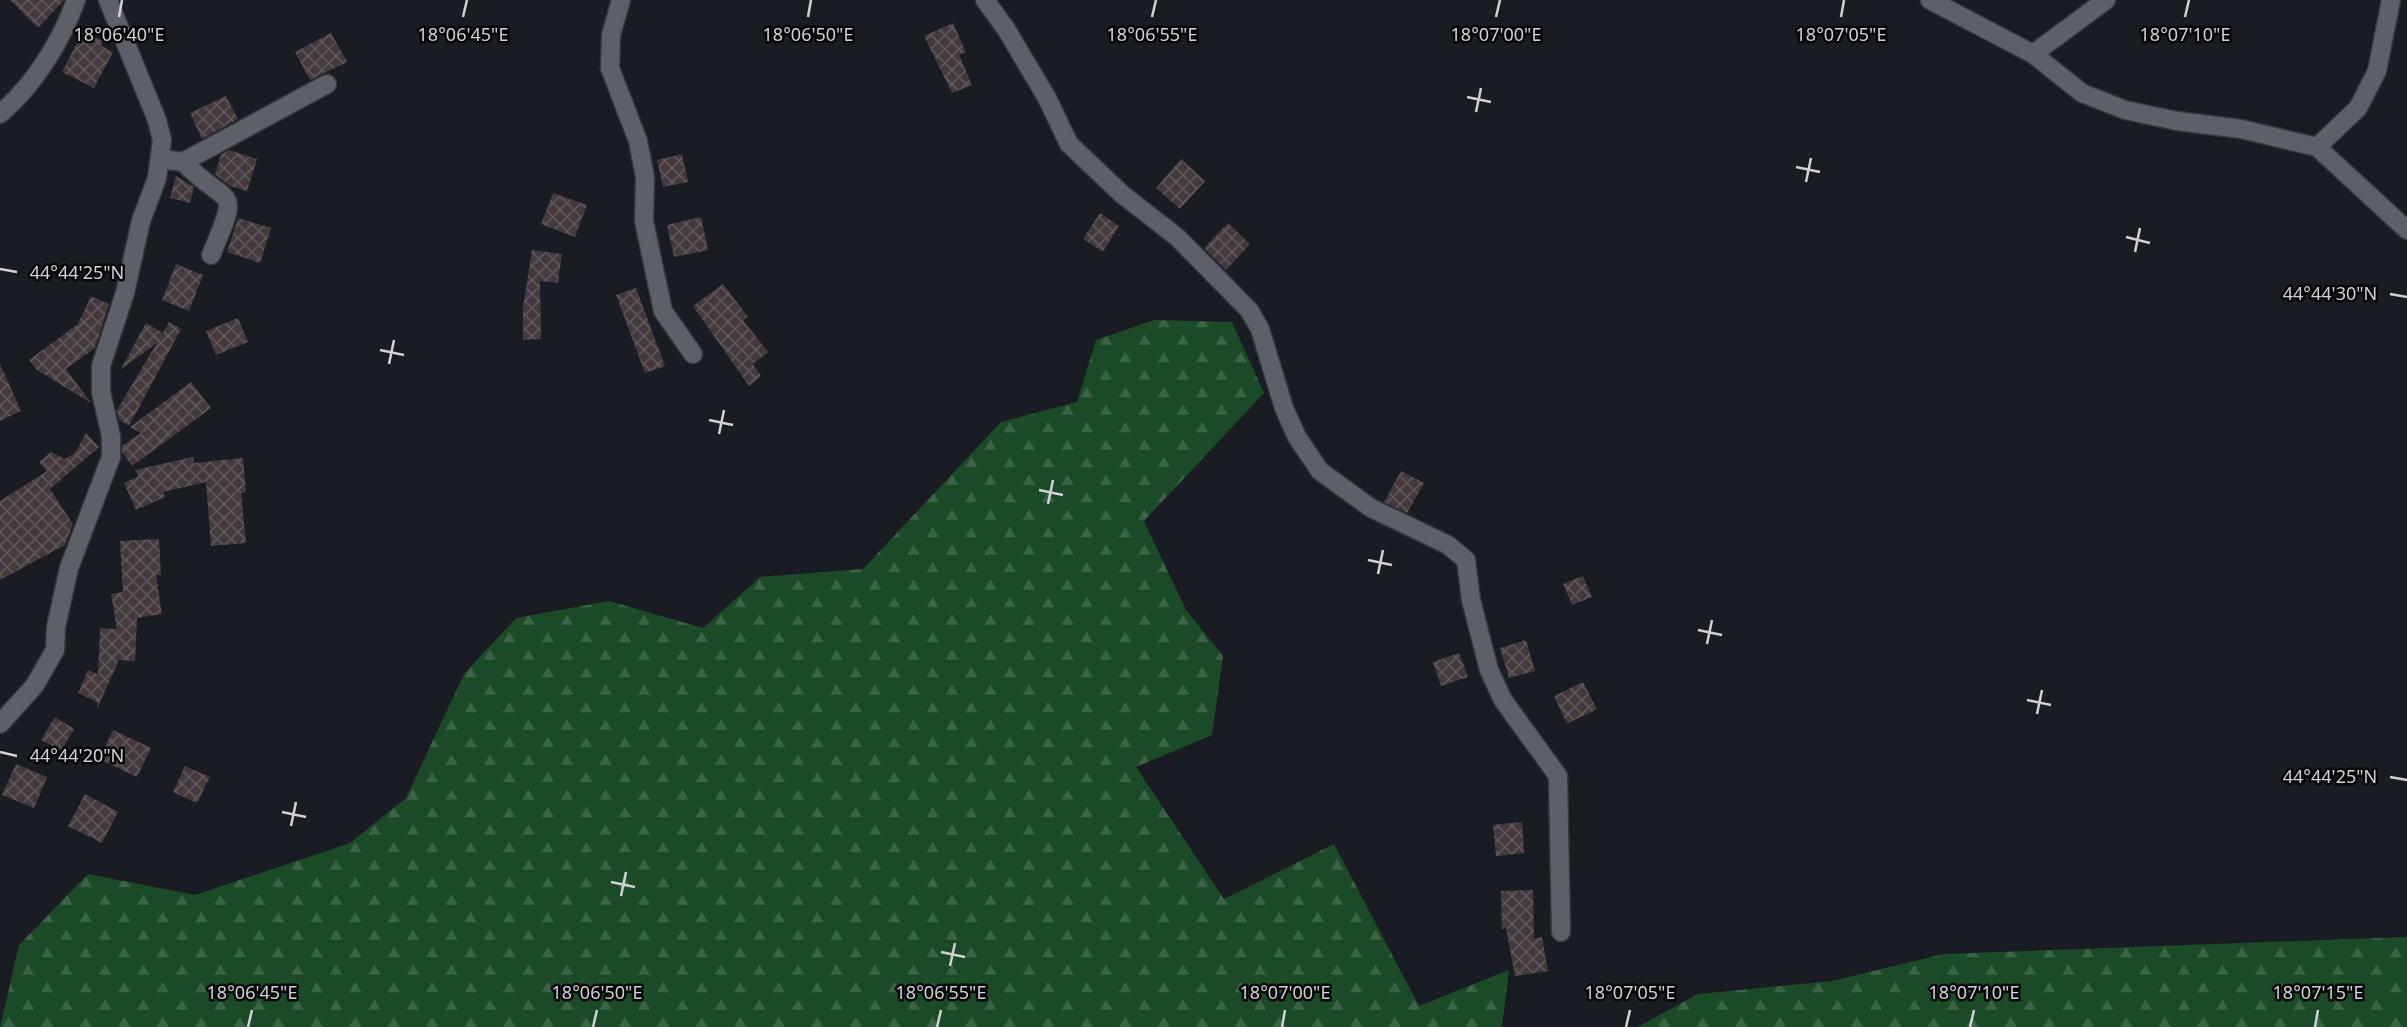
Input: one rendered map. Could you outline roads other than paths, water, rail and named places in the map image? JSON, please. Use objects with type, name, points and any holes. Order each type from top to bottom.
[{"type":"street","points":[[0,114],[29,87],[70,16],[76,0]]},
{"type":"street","points":[[0,724],[35,685],[55,650],[56,626],[69,568],[105,479],[111,457],[111,436],[101,393],[101,366],[125,293],[141,221],[161,159],[162,140],[157,120],[108,0]]},
{"type":"street","points":[[621,0],[611,35],[610,68],[638,141],[645,177],[644,220],[663,312],[693,354]]},
{"type":"street","points":[[985,0],[1006,29],[1047,98],[1069,144],[1123,195],[1177,237],[1249,310],[1260,328],[1284,408],[1297,437],[1320,471],[1371,508],[1448,545],[1466,560],[1471,600],[1489,670],[1503,700],[1558,776],[1561,932]]},
{"type":"street","points":[[1930,0],[2032,54],[2082,93],[2125,110],[2177,121],[2241,129],[2316,147],[2407,230]]},
{"type":"street","points":[[2032,54],[2106,0]]},
{"type":"street","points":[[2316,147],[2358,108],[2371,83],[2377,71],[2391,0]]},
{"type":"street","points":[[183,162],[327,84]]},
{"type":"street","points":[[161,159],[183,162],[228,200],[230,211],[211,255]]}]
